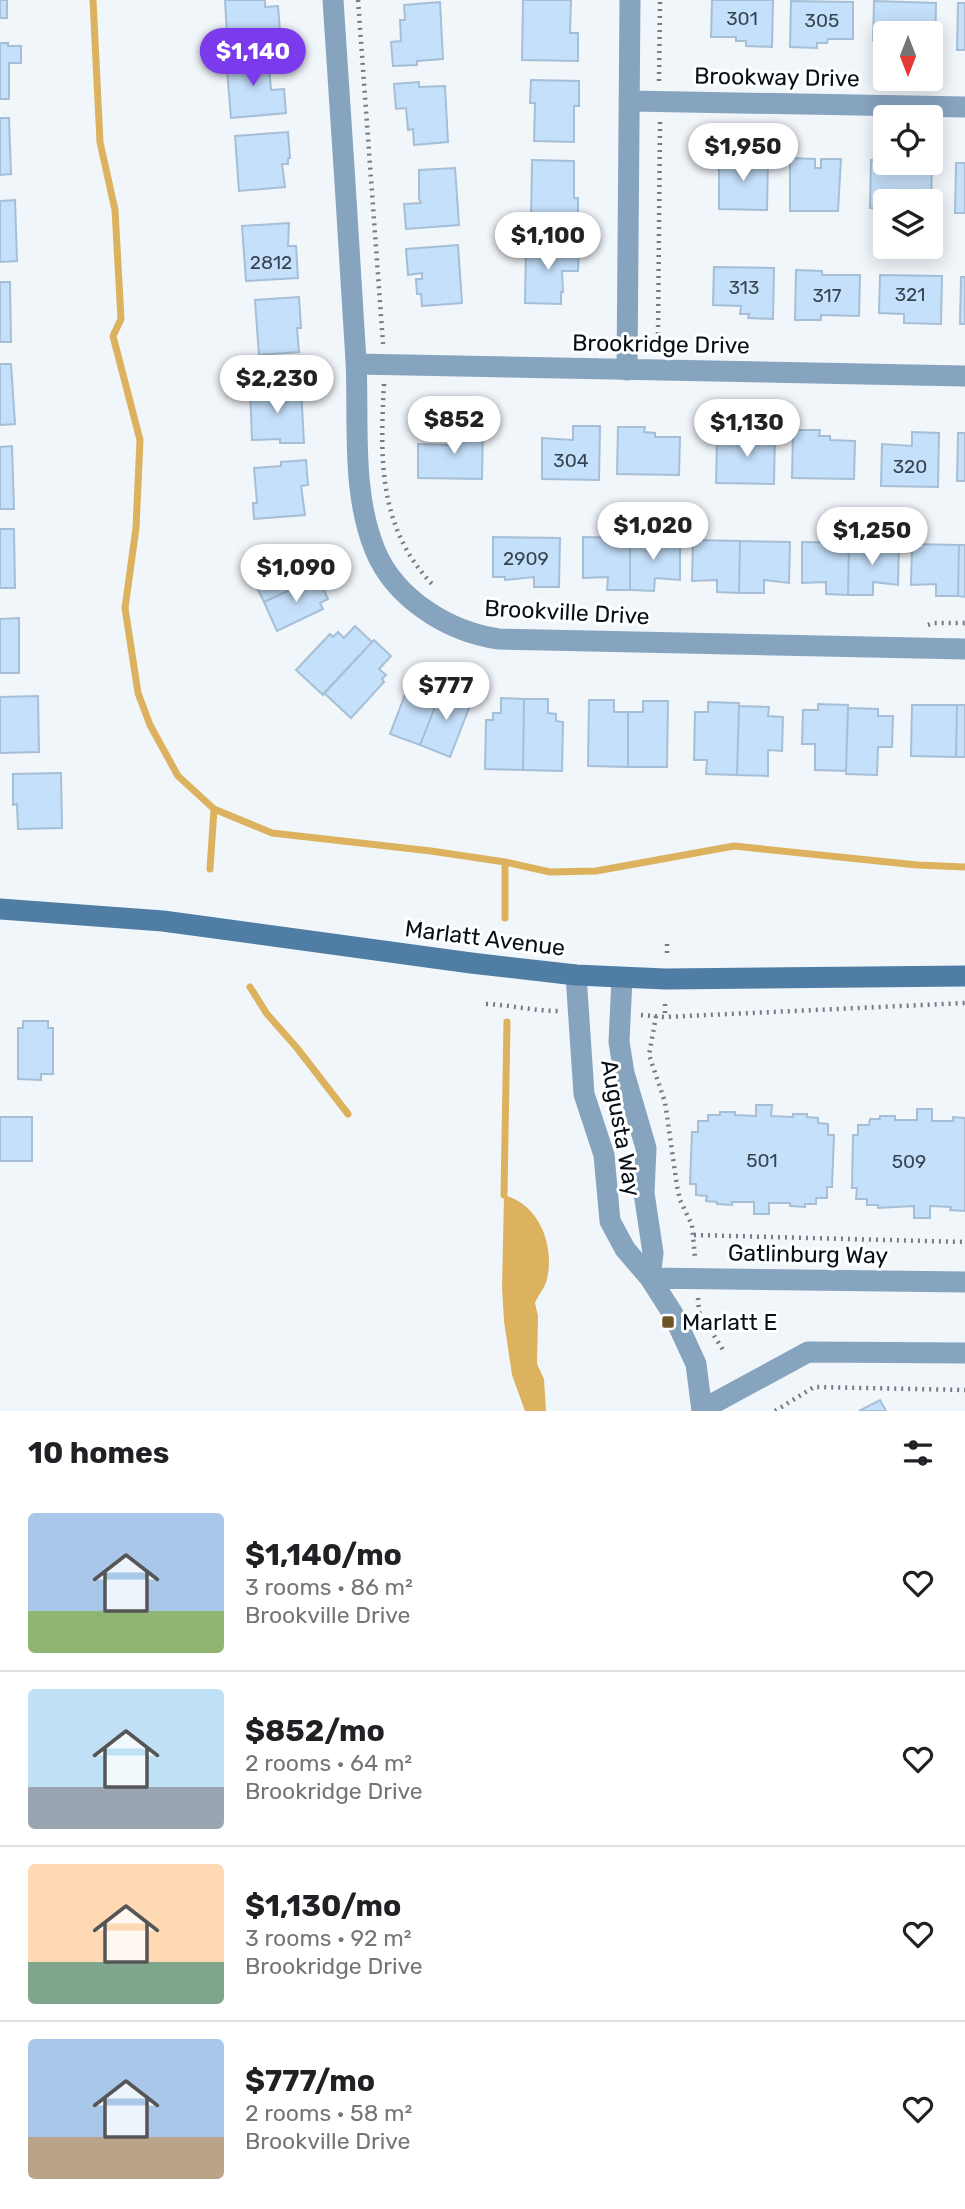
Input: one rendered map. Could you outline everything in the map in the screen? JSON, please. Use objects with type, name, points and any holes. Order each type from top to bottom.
[{"type":"street","name":"Brookville Drive","points":[[334,0],[356,364],[361,494],[376,553],[404,592],[437,619],[480,636],[499,639],[965,649]]},
{"type":"street","points":[[627,370],[630,0]]},
{"type":"street","name":"Brookway Drive","points":[[629,101],[965,107]]},
{"type":"street","name":"Brookridge Drive","points":[[356,364],[965,376]]},
{"type":"street","name":"Marlatt Avenue","points":[[0,909],[163,921],[457,962],[576,975],[622,978],[965,976]]},
{"type":"street","name":"Augusta Way","points":[[576,975],[584,1094],[604,1155],[610,1221],[625,1249],[650,1278],[673,1314],[696,1364],[702,1410]]},
{"type":"street","name":"Augusta Way","points":[[622,978],[619,1042],[624,1073],[646,1148],[644,1193],[653,1253],[650,1278]]},
{"type":"street","name":"Gatlinburg Way","points":[[650,1278],[965,1282]]},
{"type":"street","points":[[702,1410],[808,1352],[965,1353]]},
{"type":"path","points":[[358,0],[385,365],[384,484],[393,522],[409,556],[432,584],[442,591]]},
{"type":"path","points":[[660,0],[660,348]]},
{"type":"path","points":[[923,626],[934,623],[965,623]]},
{"type":"path","points":[[667,943],[667,953]]},
{"type":"path","points":[[695,1258],[692,1225],[680,1200],[665,1102],[649,1055],[656,1016],[965,1003]]},
{"type":"path","points":[[486,1004],[561,1011]]},
{"type":"path","points":[[665,1004],[665,1017]]},
{"type":"path","points":[[694,1235],[965,1242]]},
{"type":"path","points":[[698,1290],[699,1312],[724,1353]]},
{"type":"path","points":[[775,1411],[814,1387],[965,1391]]},
{"type":"shaded area","points":[[504,1195],[527,1207],[535,1217],[542,1228],[549,1253],[547,1279],[535,1303],[538,1316],[537,1364],[544,1379],[546,1411],[525,1411],[512,1375],[502,1288]]},
{"type":"building","points":[[0,0],[7,0],[7,18],[0,18]]},
{"type":"building","points":[[225,0],[265,0],[265,7],[278,6],[280,31],[227,35]]},
{"type":"building","points":[[523,0],[571,0],[570,33],[578,33],[578,61],[522,60]]},
{"type":"building","points":[[712,0],[773,0],[772,47],[746,46],[746,41],[736,41],[736,37],[711,37]]},
{"type":"building","points":[[791,1],[853,2],[853,39],[828,39],[827,43],[817,43],[817,48],[790,47]]},
{"type":"building","points":[[874,1],[936,3],[936,21],[873,21]]},
{"type":"building","points":[[440,2],[443,59],[417,61],[417,65],[393,66],[391,42],[401,41],[400,20],[405,20],[404,5]]},
{"type":"building","points":[[958,3],[965,3],[965,50],[957,50]]},
{"type":"building","points":[[0,43],[21,46],[21,63],[9,63],[9,99],[0,99]]},
{"type":"building","points":[[268,54],[271,90],[284,89],[286,113],[231,118],[226,57]]},
{"type":"building","points":[[531,80],[579,81],[579,106],[574,106],[574,142],[534,141],[535,103],[530,103]]},
{"type":"building","points":[[419,82],[419,87],[445,86],[448,142],[414,145],[413,129],[408,130],[406,108],[396,109],[394,84]]},
{"type":"building","points":[[0,118],[9,118],[11,174],[0,175]]},
{"type":"building","points":[[288,132],[290,158],[288,164],[282,164],[285,187],[239,191],[235,136]]},
{"type":"building","points":[[719,155],[738,155],[738,163],[743,163],[743,158],[768,158],[767,210],[719,209]]},
{"type":"building","points":[[790,158],[815,159],[815,168],[821,168],[821,159],[841,159],[838,211],[790,211]]},
{"type":"building","points":[[532,160],[574,161],[574,198],[578,198],[578,223],[531,223]]},
{"type":"building","points":[[871,160],[873,175],[932,175],[931,189],[873,189],[873,208],[870,208]]},
{"type":"building","points":[[956,163],[965,163],[965,213],[955,213]]},
{"type":"building","points":[[455,168],[459,225],[406,229],[404,204],[421,203],[419,170]]},
{"type":"building","points":[[15,200],[17,261],[0,262],[0,201]]},
{"type":"building","points":[[289,223],[288,246],[296,246],[298,278],[246,281],[242,226]]},
{"type":"building","points":[[458,245],[462,303],[422,306],[421,294],[417,294],[416,279],[422,279],[422,273],[408,275],[406,249]]},
{"type":"building","points":[[526,245],[579,246],[578,271],[562,271],[561,304],[525,303]]},
{"type":"building","points":[[714,267],[774,268],[773,319],[748,318],[749,314],[740,314],[741,306],[713,305]]},
{"type":"building","points":[[796,270],[822,271],[822,275],[860,275],[859,316],[821,315],[821,320],[795,320]]},
{"type":"building","points":[[880,275],[942,276],[941,324],[904,323],[904,314],[879,313]]},
{"type":"building","points":[[961,277],[965,277],[965,324],[960,324]]},
{"type":"building","points":[[0,282],[10,282],[11,342],[0,342]]},
{"type":"building","points":[[299,297],[299,352],[259,355],[255,300]]},
{"type":"building","points":[[0,364],[11,364],[15,424],[0,425]]},
{"type":"building","points":[[301,388],[304,443],[280,443],[280,439],[252,440],[250,389]]},
{"type":"building","points":[[458,423],[483,424],[482,479],[418,478],[418,444],[449,445],[450,439],[458,439]]},
{"type":"building","points":[[573,426],[600,426],[599,480],[542,479],[542,438],[573,440]]},
{"type":"building","points":[[618,427],[645,427],[644,432],[655,433],[655,437],[680,437],[679,475],[617,474]]},
{"type":"building","points":[[748,430],[775,430],[774,484],[716,483],[717,440],[748,443]]},
{"type":"building","points":[[793,430],[820,430],[819,436],[830,436],[830,440],[855,441],[854,479],[792,478]]},
{"type":"building","points":[[912,432],[939,433],[938,487],[881,486],[882,444],[912,446]]},
{"type":"building","points":[[958,433],[965,433],[965,481],[957,481]]},
{"type":"building","points":[[12,446],[14,509],[0,509],[0,447]]},
{"type":"building","points":[[306,460],[308,485],[301,486],[305,515],[254,519],[253,503],[257,503],[254,468],[281,466],[281,462]]},
{"type":"building","points":[[0,529],[14,529],[15,588],[0,588]]},
{"type":"building","points":[[493,537],[560,538],[559,587],[534,587],[534,577],[505,580],[505,577],[493,577]]},
{"type":"building","points":[[583,537],[630,538],[630,590],[607,590],[608,577],[583,578]]},
{"type":"building","points":[[630,538],[680,539],[680,580],[655,578],[654,591],[630,590]]},
{"type":"building","points":[[693,540],[740,541],[739,593],[717,592],[717,580],[692,581]]},
{"type":"building","points":[[740,541],[790,542],[789,583],[764,580],[764,593],[739,593]]},
{"type":"building","points":[[802,542],[849,543],[848,595],[826,594],[826,582],[802,583]]},
{"type":"building","points":[[849,543],[899,544],[898,585],[873,582],[873,595],[848,595]]},
{"type":"building","points":[[912,544],[959,545],[958,596],[936,596],[936,584],[911,585]]},
{"type":"building","points":[[959,545],[965,545],[965,597],[958,596]]},
{"type":"building","points":[[296,552],[299,559],[307,555],[318,577],[264,602],[250,573]]},
{"type":"building","points":[[318,577],[328,599],[320,603],[323,609],[277,631],[264,602]]},
{"type":"building","points":[[19,618],[19,673],[0,673],[0,619]]},
{"type":"building","points":[[355,626],[372,642],[323,695],[296,670],[330,634],[333,637],[338,632],[344,638]]},
{"type":"building","points":[[374,640],[391,656],[379,669],[386,675],[382,679],[384,682],[351,718],[324,693]]},
{"type":"building","points":[[428,678],[444,684],[420,745],[390,734],[411,679],[426,685]]},
{"type":"building","points":[[444,684],[459,690],[457,697],[471,703],[450,757],[420,745]]},
{"type":"building","points":[[38,696],[39,752],[0,753],[0,697]]},
{"type":"building","points":[[501,698],[524,699],[523,770],[485,769],[486,720],[493,720],[493,713],[501,713]]},
{"type":"building","points":[[524,699],[548,699],[548,713],[556,714],[556,721],[563,722],[562,771],[523,770]]},
{"type":"building","points":[[589,700],[614,700],[614,712],[628,712],[628,767],[588,766]]},
{"type":"building","points":[[643,701],[668,701],[667,767],[628,767],[628,712],[643,712]]},
{"type":"building","points":[[708,702],[739,703],[737,775],[706,774],[707,760],[694,760],[695,712],[708,712]]},
{"type":"building","points":[[818,704],[848,705],[846,771],[815,770],[815,744],[802,744],[803,710],[818,710]]},
{"type":"building","points":[[912,705],[957,705],[956,757],[911,756]]},
{"type":"building","points":[[957,705],[965,705],[965,757],[956,757]]},
{"type":"building","points":[[739,706],[769,707],[768,716],[783,717],[782,751],[768,750],[768,776],[737,775]]},
{"type":"building","points":[[848,708],[878,709],[878,716],[893,716],[892,747],[878,747],[877,775],[846,774]]},
{"type":"building","points":[[61,773],[62,828],[18,829],[17,804],[13,805],[13,774]]},
{"type":"building","points":[[23,1021],[48,1021],[48,1028],[53,1028],[53,1074],[41,1074],[41,1080],[18,1079],[18,1028],[23,1028]]},
{"type":"building","points":[[756,1105],[772,1105],[771,1116],[793,1117],[793,1114],[807,1114],[807,1117],[818,1118],[818,1123],[828,1124],[828,1135],[834,1135],[832,1187],[827,1187],[827,1198],[816,1198],[816,1204],[805,1204],[805,1207],[790,1206],[790,1203],[769,1203],[769,1214],[754,1214],[754,1202],[717,1204],[706,1201],[707,1196],[696,1195],[696,1184],[690,1184],[692,1132],[698,1132],[698,1121],[708,1121],[708,1115],[720,1115],[720,1112],[756,1116]]},
{"type":"building","points":[[917,1109],[932,1109],[932,1121],[965,1118],[965,1211],[930,1206],[930,1218],[914,1218],[914,1206],[878,1208],[878,1205],[867,1205],[867,1199],[856,1199],[857,1188],[852,1188],[853,1135],[858,1135],[858,1125],[869,1125],[870,1119],[880,1119],[880,1116],[895,1116],[895,1120],[917,1120]]},
{"type":"building","points":[[0,1117],[32,1117],[32,1161],[0,1161]]},
{"type":"building","points":[[880,1400],[886,1411],[859,1411]]},
{"type":"waterway","points":[[93,0],[100,142],[115,210],[121,319],[113,336],[140,440],[136,528],[125,608],[138,693],[150,725],[178,776],[214,809],[272,833],[431,851],[550,872],[596,871],[734,846],[917,865],[965,867]]},
{"type":"waterway","points":[[210,869],[214,809]]},
{"type":"waterway","points":[[505,862],[505,918]]},
{"type":"waterway","points":[[250,987],[267,1014],[348,1114]]},
{"type":"waterway","points":[[504,1195],[507,1022]]},
{"type":"place","name":"Marlatt E","points":[[668,1322]]}]
